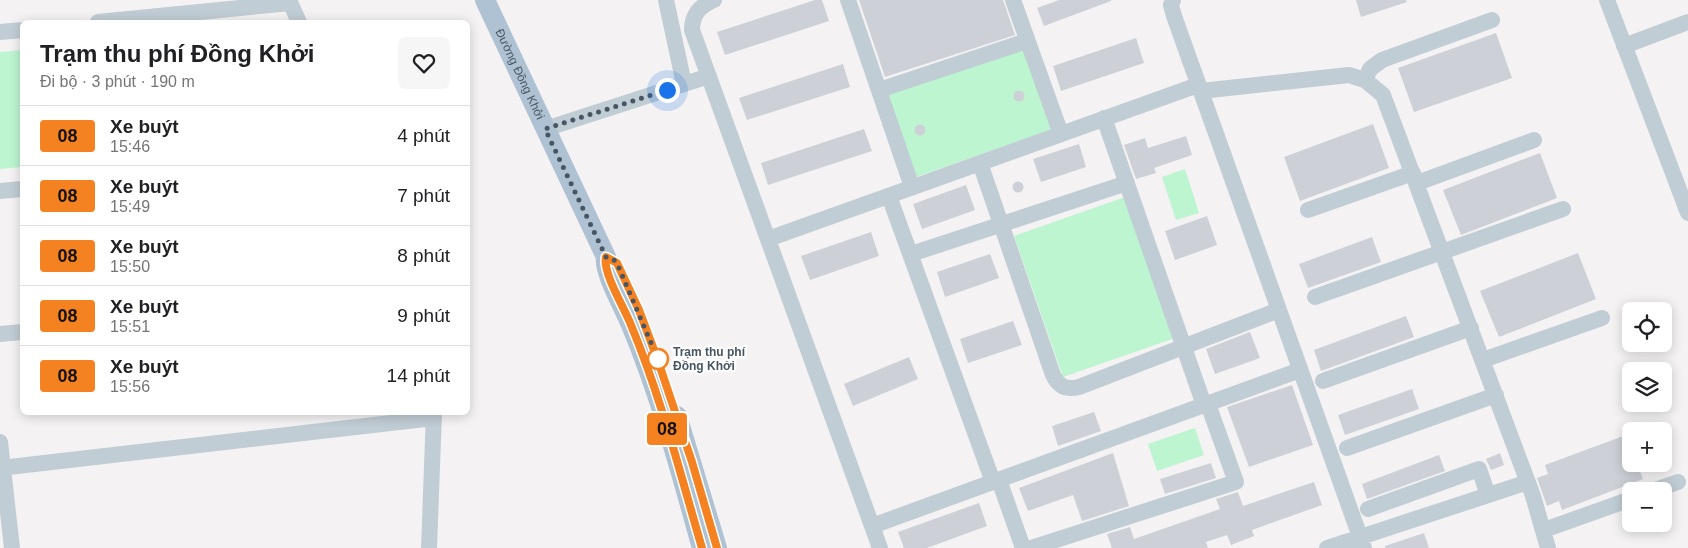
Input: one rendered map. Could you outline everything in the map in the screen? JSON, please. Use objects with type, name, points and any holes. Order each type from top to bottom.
[{"type":"main road","name":"Đường Đồng Khởi","points":[[485,0],[606,257],[606,270],[632,326],[652,380],[702,548]]},
{"type":"main road","name":"Đường Đồng Khởi","points":[[606,257],[617,263],[647,330],[692,462],[717,548]]},
{"type":"street","points":[[666,0],[684,84]]},
{"type":"street","points":[[714,0],[699,8],[692,24],[709,76],[880,548]]},
{"type":"street","points":[[848,0],[912,187]]},
{"type":"street","points":[[1013,0],[1061,134]]},
{"type":"street","points":[[1172,0],[1174,16],[1199,88],[1362,543]]},
{"type":"street","points":[[1607,0],[1688,213]]},
{"type":"street","points":[[117,20],[290,2],[298,20]]},
{"type":"street","points":[[1365,80],[1370,69],[1382,60],[1492,20]]},
{"type":"street","points":[[1624,46],[1688,22]]},
{"type":"street","points":[[0,32],[20,30]]},
{"type":"street","points":[[879,90],[1027,41]]},
{"type":"street","points":[[545,129],[709,76]]},
{"type":"street","points":[[768,239],[1104,118],[1199,88],[1338,76],[1349,76],[1365,80],[1378,89],[1386,102],[1528,482],[1548,548]]},
{"type":"street","points":[[1032,548],[1236,482],[1184,346],[1104,118]]},
{"type":"street","points":[[1308,210],[1534,140]]},
{"type":"street","points":[[980,163],[1053,375],[1060,385],[1069,389],[1079,387],[1279,310]]},
{"type":"street","points":[[911,254],[1127,183]]},
{"type":"street","points":[[0,191],[20,189]]},
{"type":"street","points":[[889,196],[1023,548]]},
{"type":"street","points":[[1315,297],[1563,209]]},
{"type":"street","points":[[1483,360],[1602,318]]},
{"type":"street","points":[[1323,381],[1471,328]]},
{"type":"street","points":[[0,334],[20,332]]},
{"type":"street","points":[[872,526],[1300,370]]},
{"type":"street","points":[[1347,448],[1496,395]]},
{"type":"street","points":[[2,467],[434,415],[429,548]]},
{"type":"street","points":[[0,442],[12,548]]},
{"type":"street","points":[[1368,509],[1479,469],[1488,495]]},
{"type":"street","points":[[1327,548],[1362,543],[1488,495],[1528,482]]},
{"type":"street","points":[[1672,484],[1678,482]]},
{"type":"street","points":[[1544,530],[1622,502]]},
{"type":"green space","points":[[1024,47],[1053,129],[916,177],[887,94]]},
{"type":"green space","points":[[20,50],[20,167],[0,169],[0,52]]},
{"type":"green space","points":[[1185,169],[1199,213],[1176,220],[1162,177]]},
{"type":"green space","points":[[1125,197],[1175,338],[1063,377],[1014,236]]},
{"type":"green space","points":[[1195,428],[1204,455],[1157,471],[1148,444]]},
{"type":"building","points":[[815,0],[822,0],[829,21],[725,55],[717,32]]},
{"type":"building","points":[[859,0],[1003,0],[1015,35],[885,77]]},
{"type":"building","points":[[1059,0],[1111,1],[1044,26],[1037,8]]},
{"type":"building","points":[[1356,0],[1406,0],[1407,2],[1361,17]]},
{"type":"building","points":[[1496,33],[1512,78],[1414,112],[1398,68]]},
{"type":"building","points":[[1136,38],[1144,63],[1061,91],[1053,66]]},
{"type":"building","points":[[843,64],[850,87],[747,120],[739,98]]},
{"type":"building","points":[[1019,90],[1025,96],[1019,102],[1013,96]]},
{"type":"building","points":[[920,124],[926,130],[920,136],[914,130]]},
{"type":"building","points":[[1373,124],[1389,168],[1300,201],[1284,157]]},
{"type":"building","points":[[864,129],[872,151],[768,185],[761,163]]},
{"type":"building","points":[[1186,136],[1192,155],[1154,168],[1156,173],[1136,179],[1124,145],[1145,138],[1148,148]]},
{"type":"building","points":[[1079,144],[1086,167],[1041,182],[1033,159]]},
{"type":"building","points":[[1540,153],[1557,198],[1461,235],[1443,190]]},
{"type":"building","points":[[1018,181],[1024,187],[1018,193],[1012,187]]},
{"type":"building","points":[[966,185],[975,210],[922,229],[913,204]]},
{"type":"building","points":[[1207,216],[1217,245],[1175,260],[1165,231]]},
{"type":"building","points":[[871,232],[879,256],[810,280],[801,256]]},
{"type":"building","points":[[1372,237],[1381,262],[1308,288],[1299,264]]},
{"type":"building","points":[[1578,253],[1596,299],[1499,337],[1480,291]]},
{"type":"building","points":[[990,254],[999,278],[945,297],[937,272]]},
{"type":"building","points":[[1406,316],[1414,337],[1321,371],[1314,350]]},
{"type":"building","points":[[1013,321],[1022,345],[968,363],[960,339]]},
{"type":"building","points":[[1250,332],[1260,358],[1215,374],[1206,349]]},
{"type":"building","points":[[909,357],[918,379],[853,406],[844,384]]},
{"type":"building","points":[[1292,385],[1313,445],[1249,467],[1227,407]]},
{"type":"building","points":[[1412,389],[1419,409],[1345,435],[1338,415]]},
{"type":"building","points":[[1094,412],[1101,431],[1058,446],[1052,426]]},
{"type":"building","points":[[1622,436],[1622,472],[1640,472],[1643,479],[1635,482],[1622,482],[1622,487],[1562,510],[1559,501],[1547,506],[1537,478],[1548,474],[1545,465]]},
{"type":"building","points":[[1113,453],[1129,506],[1082,521],[1073,495],[1028,511],[1019,488]]},
{"type":"building","points":[[1500,453],[1504,465],[1491,470],[1486,459]]},
{"type":"building","points":[[1439,455],[1445,471],[1367,499],[1362,484]]},
{"type":"building","points":[[1211,463],[1216,478],[1165,494],[1160,479]]},
{"type":"building","points":[[1314,482],[1322,505],[1252,530],[1254,536],[1231,545],[1227,535],[1206,542],[1208,548],[1112,548],[1107,534],[1130,527],[1134,539],[1220,509],[1216,499],[1238,492],[1243,506]]},
{"type":"building","points":[[979,503],[987,526],[927,548],[904,548],[898,532]]},
{"type":"building","points":[[1424,533],[1429,548],[1385,548],[1385,546]]},
{"type":"bus line","name":"08","points":[[702,548],[652,380],[632,326],[606,270],[606,257],[617,263],[647,330],[692,462],[717,548]]},
{"type":"place","name":"Trạm thu phí Đồng Khởi","points":[[658,359]]},
{"type":"route","points":[[658,359],[624,276],[617,263],[606,257],[545,129],[667,90]]}]
